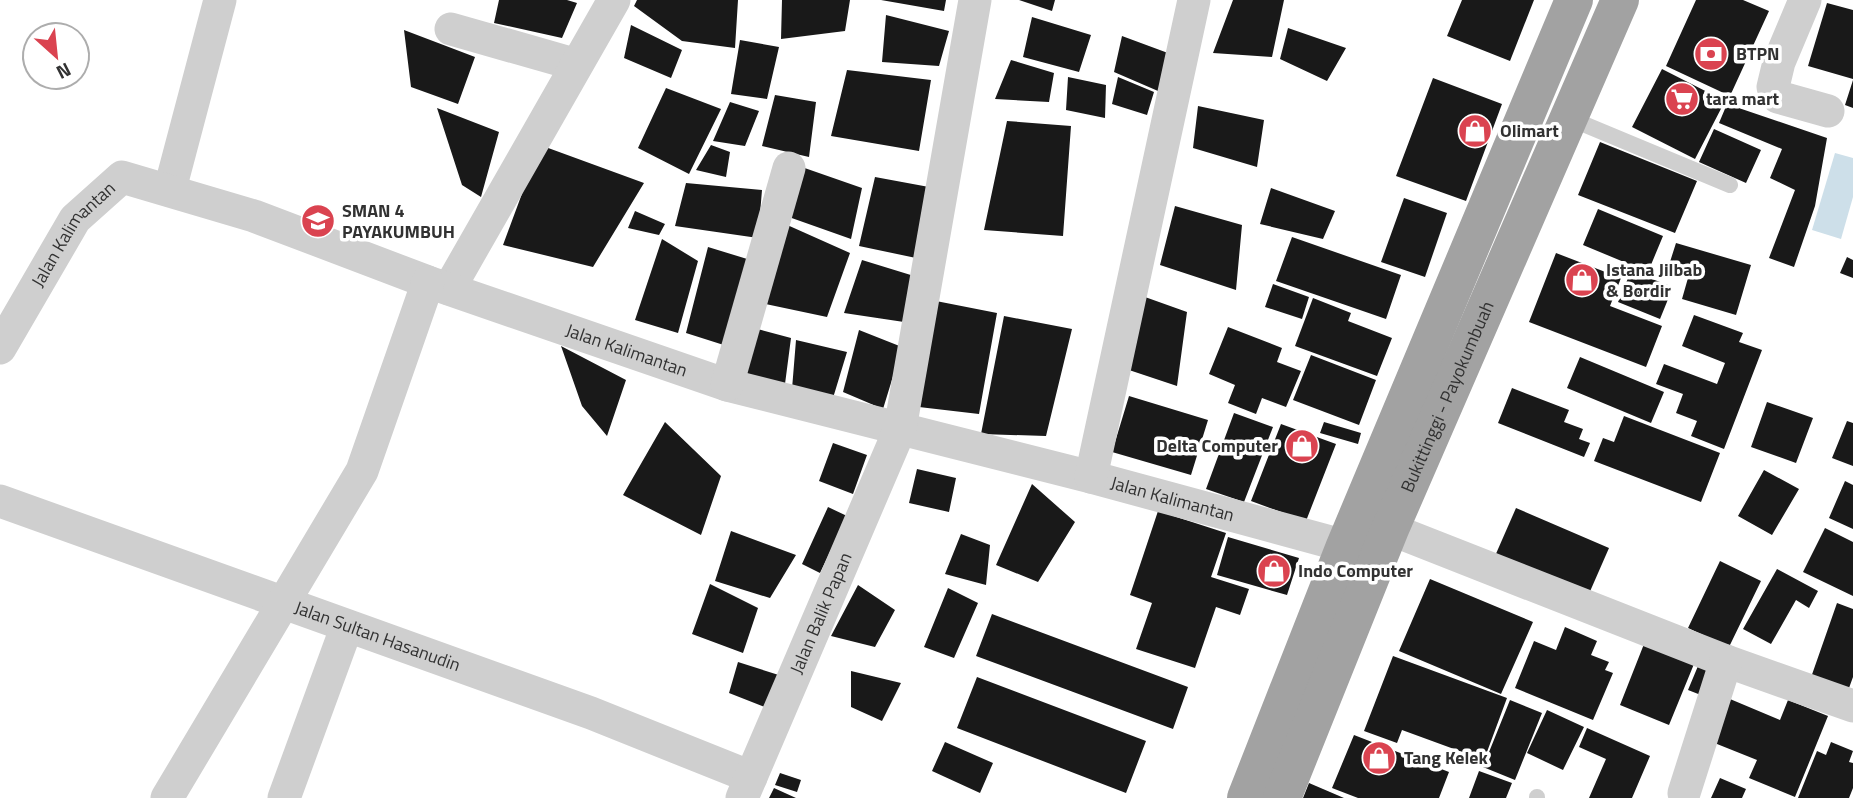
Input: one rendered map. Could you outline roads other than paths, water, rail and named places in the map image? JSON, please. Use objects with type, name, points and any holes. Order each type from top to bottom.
[{"type":"highway","name":"Bukittinggi - Payokumbuah","points":[[1246,798],[1345,546],[1574,0]]},
{"type":"highway","name":"Bukittinggi - Payokumbuah","points":[[1282,798],[1390,529],[1620,0]]},
{"type":"street","points":[[170,189],[220,0]]},
{"type":"street","points":[[167,798],[362,471],[438,285],[614,0]]},
{"type":"street","name":"Jalan Balik Papan","points":[[747,788],[900,429],[975,0]]},
{"type":"street","points":[[1091,477],[1194,0]]},
{"type":"street","points":[[1805,0],[1779,62],[1773,87],[1779,97],[1828,111]]},
{"type":"street","points":[[451,29],[574,64]]},
{"type":"street","points":[[727,385],[789,168]]},
{"type":"street","name":"Jalan Kalimantan","points":[[0,348],[75,219],[122,177],[254,216],[438,285],[727,385],[1091,477],[1345,546]]},
{"type":"street","name":"Jalan Sultan Hasanudin","points":[[0,501],[591,713],[747,788]]},
{"type":"street","points":[[1390,529],[1726,661],[1850,698]]},
{"type":"street","points":[[284,798],[347,626]]},
{"type":"street","points":[[1684,793],[1726,661]]},
{"type":"lane","points":[[1569,118],[1730,185]]},
{"type":"water","points":[[1835,153],[1853,158],[1853,197],[1841,239],[1812,230]]},
{"type":"place","name":"BTPN","points":[[1711,54]]},
{"type":"place","name":"tara mart","points":[[1682,99]]},
{"type":"place","name":"Olimart","points":[[1475,131]]},
{"type":"place","name":"SMAN 4 PAYAKUMBUH","points":[[318,221]]},
{"type":"place","name":"Istana Jilbab & Bordir","points":[[1582,280]]},
{"type":"place","name":"Delta Computer","points":[[1302,446]]},
{"type":"place","name":"Indo Computer","points":[[1274,571]]},
{"type":"place","name":"Tang Kelek","points":[[1379,758]]}]
